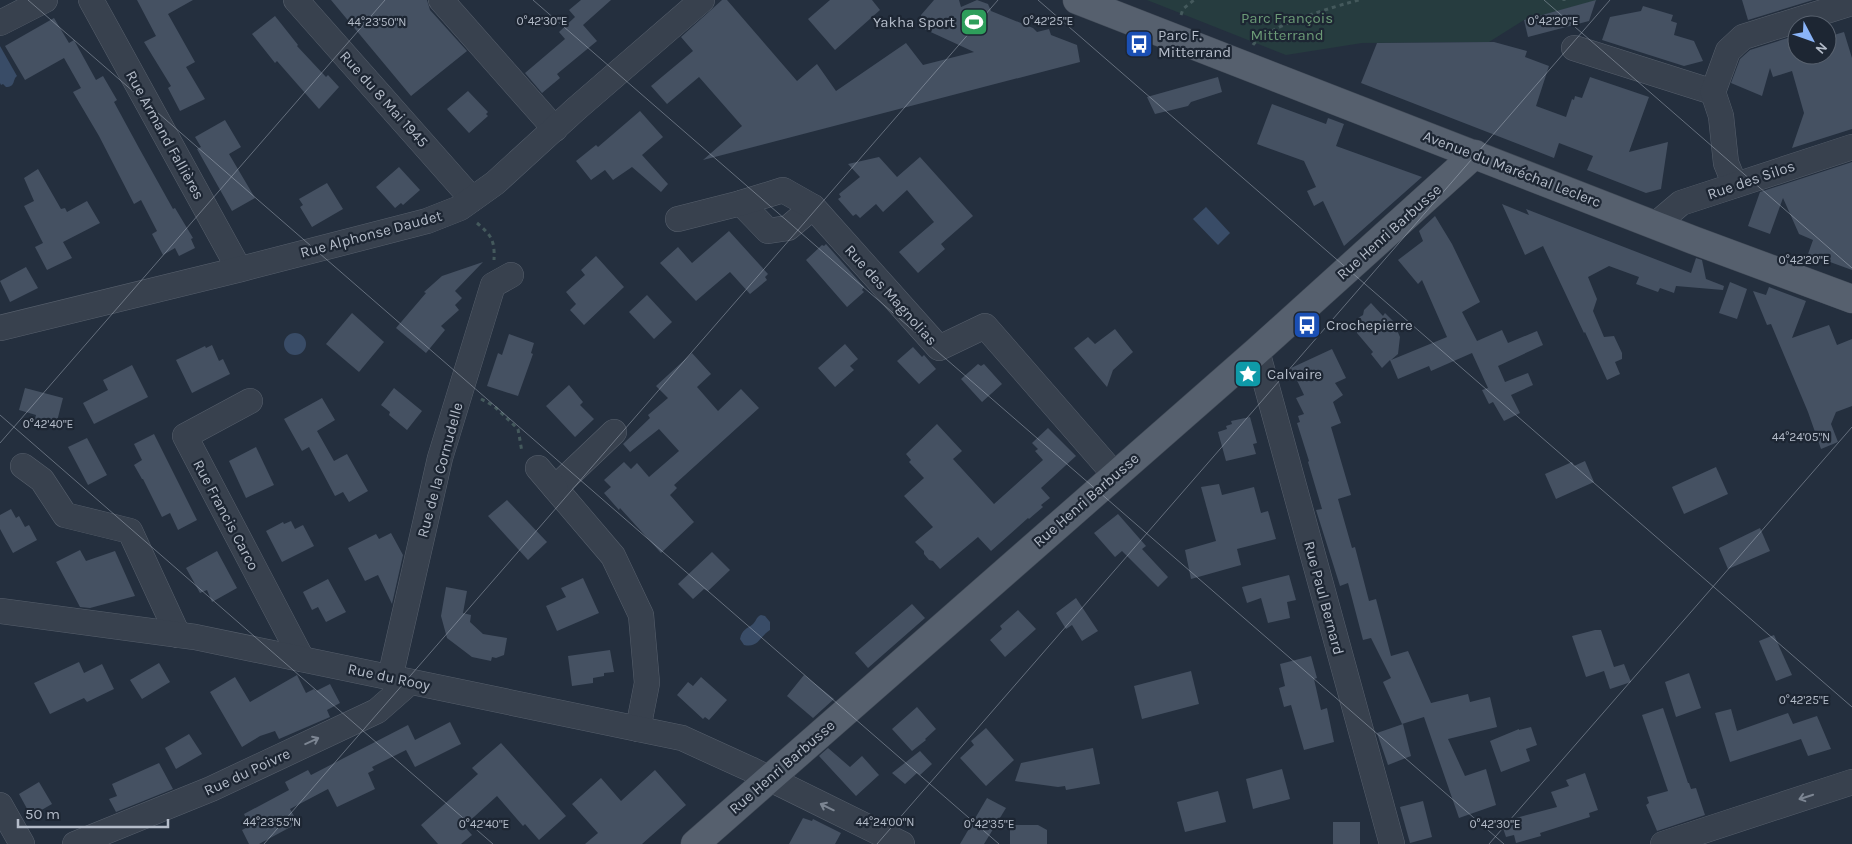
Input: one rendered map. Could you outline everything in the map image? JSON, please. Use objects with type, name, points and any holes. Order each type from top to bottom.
[{"type":"main road","name":"Avenue du Maréchal Leclerc","points":[[1077,0],[1693,240],[1852,299]]},
{"type":"main road","name":"Rue Henri Barbusse","points":[[696,844],[768,778],[1257,351],[1475,154]]},
{"type":"street","points":[[0,23],[45,0]]},
{"type":"street","name":"Rue Armand Fallières","points":[[91,0],[239,269]]},
{"type":"street","name":"Rue du 8 Mai 1945","points":[[296,0],[466,203]]},
{"type":"street","points":[[441,0],[555,129]]},
{"type":"street","name":"Rue Alphonse Daudet","points":[[0,328],[427,221],[466,203],[494,183],[702,0]]},
{"type":"street","points":[[1735,185],[1726,163],[1721,116],[1713,92],[1728,51],[1743,37],[1852,3]]},
{"type":"street","points":[[1574,48],[1713,92]]},
{"type":"street","name":"Rue des Silos","points":[[1655,224],[1681,204],[1852,147]]},
{"type":"street","name":"Rue des Magnolias","points":[[678,219],[783,190],[813,207],[939,348],[985,326],[1115,475]]},
{"type":"street","points":[[741,203],[768,231],[788,228],[813,207]]},
{"type":"street","name":"Rue de la Cornudelle","points":[[400,680],[440,458],[459,396],[502,280]]},
{"type":"street","name":"Rue Paul Bernard","points":[[1257,351],[1262,376],[1392,844]]},
{"type":"street","name":"Rue Francis Carco","points":[[250,402],[185,436],[302,659]]},
{"type":"street","points":[[555,488],[614,432]]},
{"type":"street","points":[[22,466],[42,480],[65,515],[130,531],[178,635]]},
{"type":"street","points":[[538,468],[613,556],[641,615],[648,684],[638,728]]},
{"type":"street","name":"Rue du Rooy","points":[[0,611],[178,635],[682,738],[902,844]]},
{"type":"street","name":"Rue du Poivre","points":[[75,844],[211,789],[376,711],[400,680]]},
{"type":"street","points":[[1663,844],[1852,782]]},
{"type":"street","points":[[0,805],[22,844]]},
{"type":"path","points":[[1243,64],[1254,42],[1262,36],[1297,20],[1358,0]]},
{"type":"path","points":[[466,203],[494,242],[502,280]]},
{"type":"path","points":[[459,396],[483,400],[503,414],[518,429],[524,456],[538,468]]},
{"type":"green space","name":"Parc François Mitterrand","points":[[1147,0],[1598,0],[1524,20],[1489,42],[1362,43],[1286,55]]},
{"type":"water","points":[[0,46],[17,76],[13,85],[9,87],[0,83]]},
{"type":"water","points":[[1206,207],[1230,233],[1218,245],[1193,219]]},
{"type":"water","points":[[295,333],[303,336],[306,344],[303,352],[295,355],[287,352],[284,344],[287,336]]},
{"type":"water","points":[[761,615],[765,616],[770,622],[770,630],[753,645],[744,645],[740,639],[742,633]]},
{"type":"building","points":[[137,0],[193,0],[168,14],[195,62],[186,67],[205,99],[180,111],[168,88],[171,86],[144,42],[156,36]]},
{"type":"building","points":[[331,0],[427,0],[430,10],[467,51],[411,96]]},
{"type":"building","points":[[581,0],[611,0],[583,25],[597,41],[557,74],[560,78],[542,93],[525,73],[565,39],[559,32],[575,17],[569,10]]},
{"type":"building","points":[[722,0],[727,0],[797,81],[817,64],[836,91],[906,43],[923,65],[974,52],[922,28],[921,15],[934,0],[959,0],[961,7],[977,0],[988,4],[991,11],[1033,28],[1037,32],[1049,29],[1051,35],[1077,45],[1080,62],[703,160],[742,126],[699,77],[667,104],[651,86],[693,51],[681,37]]},
{"type":"building","points":[[830,0],[872,0],[880,10],[835,50],[808,19]]},
{"type":"building","points":[[1596,0],[1589,21],[1528,37],[1524,20]]},
{"type":"building","points":[[1742,0],[1813,0],[1748,20]]},
{"type":"building","points":[[1643,6],[1673,15],[1671,21],[1677,23],[1674,35],[1694,41],[1703,61],[1684,66],[1602,40],[1610,17],[1641,11]]},
{"type":"building","points":[[275,16],[297,46],[326,77],[328,75],[339,87],[319,109],[277,61],[275,63],[252,34]]},
{"type":"building","points":[[54,18],[69,43],[74,40],[96,80],[103,76],[117,100],[114,102],[139,148],[173,209],[175,208],[193,238],[191,239],[195,248],[179,256],[175,248],[163,255],[152,234],[157,231],[141,200],[134,204],[99,136],[73,92],[81,88],[64,58],[25,80],[5,46]]},
{"type":"building","points":[[1844,32],[1852,58],[1852,129],[1792,148],[1804,113],[1792,71],[1773,77],[1770,68],[1762,96],[1731,83],[1740,59],[1750,50],[1787,38],[1787,65],[1837,65],[1837,34]]},
{"type":"building","points":[[1494,42],[1527,51],[1525,57],[1549,66],[1536,106],[1566,117],[1572,99],[1574,100],[1575,96],[1582,98],[1590,77],[1649,97],[1629,152],[1668,142],[1661,189],[1646,193],[1587,170],[1593,156],[1559,143],[1554,158],[1361,83],[1377,43]]},
{"type":"building","points":[[1218,77],[1222,92],[1191,102],[1188,106],[1155,114],[1147,97]]},
{"type":"building","points":[[468,91],[488,112],[486,114],[488,116],[469,133],[447,109]]},
{"type":"building","points":[[1272,104],[1326,124],[1328,118],[1344,124],[1336,146],[1422,177],[1344,246],[1323,201],[1314,206],[1307,191],[1316,187],[1304,161],[1257,144]]},
{"type":"building","points":[[640,111],[663,137],[642,155],[668,184],[661,192],[632,167],[613,180],[605,170],[591,180],[576,161],[596,145],[598,147]]},
{"type":"building","points":[[225,120],[241,147],[229,154],[255,198],[232,211],[197,149],[201,147],[195,137]]},
{"type":"building","points":[[879,157],[897,177],[920,157],[973,216],[941,244],[945,249],[918,273],[899,252],[934,222],[907,190],[883,212],[876,204],[860,218],[856,214],[853,216],[838,199],[841,197],[839,194],[860,177],[848,164]]},
{"type":"building","points":[[1852,162],[1852,270],[1808,254],[1813,240],[1799,234],[1783,198],[1770,234],[1748,226],[1760,192]]},
{"type":"building","points":[[399,167],[420,190],[403,205],[401,203],[395,208],[376,187]]},
{"type":"building","points":[[38,169],[61,209],[65,208],[67,212],[87,201],[100,223],[63,242],[72,258],[47,270],[35,247],[43,243],[24,206],[34,201],[24,178]]},
{"type":"building","points":[[327,183],[343,209],[312,227],[300,207],[303,205],[299,199]]},
{"type":"building","points":[[1502,204],[1529,215],[1526,209],[1691,273],[1696,258],[1702,260],[1706,279],[1724,286],[1723,290],[1676,286],[1674,293],[1660,288],[1658,292],[1636,284],[1639,277],[1609,266],[1588,277],[1597,299],[1593,311],[1604,337],[1614,336],[1622,353],[1622,359],[1615,362],[1620,374],[1607,380],[1543,246],[1525,255]]},
{"type":"building","points":[[1435,216],[1452,244],[1480,302],[1462,312],[1477,341],[1502,330],[1508,343],[1537,331],[1543,345],[1498,366],[1505,382],[1528,373],[1533,385],[1511,395],[1520,413],[1504,421],[1493,402],[1489,404],[1482,390],[1488,388],[1472,353],[1431,371],[1429,366],[1398,379],[1390,360],[1382,368],[1371,354],[1373,352],[1357,333],[1357,326],[1362,323],[1358,318],[1363,315],[1364,310],[1371,303],[1383,316],[1385,313],[1393,321],[1400,337],[1398,354],[1391,360],[1447,337],[1422,280],[1418,284],[1398,260],[1423,241],[1419,231]]},
{"type":"building","points":[[729,231],[768,274],[765,277],[767,280],[750,294],[730,272],[696,301],[660,263],[678,247],[692,263]]},
{"type":"building","points":[[826,244],[864,287],[862,290],[864,292],[847,307],[806,260],[822,245]]},
{"type":"building","points":[[596,256],[624,287],[584,325],[570,310],[576,304],[566,292],[585,275],[581,270]]},
{"type":"building","points":[[483,262],[455,291],[462,298],[455,305],[459,310],[441,326],[445,330],[426,353],[396,328],[426,293],[424,292],[442,276]]},
{"type":"building","points":[[26,267],[38,288],[10,302],[0,281]]},
{"type":"building","points":[[1730,282],[1747,289],[1737,319],[1719,313]]},
{"type":"building","points":[[1769,287],[1806,301],[1792,338],[1829,325],[1837,345],[1852,339],[1852,406],[1836,412],[1831,424],[1838,442],[1821,449],[1808,412],[1771,324],[1767,325],[1753,291],[1766,295]]},
{"type":"building","points":[[647,295],[672,322],[654,339],[629,312]]},
{"type":"building","points":[[352,313],[384,342],[359,372],[326,344]]},
{"type":"building","points":[[1115,329],[1133,352],[1113,370],[1107,387],[1074,348],[1088,337],[1095,344]]},
{"type":"building","points":[[509,334],[534,343],[531,353],[533,354],[518,396],[487,386],[498,353],[502,355]]},
{"type":"building","points":[[845,344],[858,359],[850,366],[854,370],[835,387],[818,368]]},
{"type":"building","points":[[212,345],[219,361],[223,359],[230,374],[192,393],[176,360],[205,346],[206,348]]},
{"type":"building","points":[[913,347],[922,357],[924,355],[936,369],[919,384],[897,361]]},
{"type":"building","points":[[1332,349],[1346,378],[1335,383],[1343,395],[1333,402],[1341,423],[1331,427],[1351,495],[1338,499],[1352,548],[1355,547],[1369,601],[1376,599],[1391,656],[1408,651],[1431,703],[1468,694],[1470,702],[1490,697],[1497,727],[1448,739],[1465,776],[1486,769],[1496,805],[1459,818],[1424,717],[1402,724],[1383,682],[1391,678],[1371,638],[1363,640],[1348,583],[1340,586],[1316,510],[1322,509],[1297,423],[1300,422],[1298,416],[1304,414],[1296,398],[1304,395],[1291,368]]},
{"type":"building","points":[[692,353],[711,374],[697,387],[718,411],[741,389],[759,408],[674,485],[677,488],[670,495],[694,522],[661,553],[604,493],[611,487],[604,480],[624,462],[631,469],[637,463],[649,477],[679,451],[659,429],[630,452],[623,444],[650,418],[648,415],[668,398],[656,386]]},
{"type":"building","points":[[978,364],[981,366],[984,364],[1002,384],[982,402],[961,379]]},
{"type":"building","points":[[132,365],[148,397],[94,424],[83,403],[108,390],[103,380]]},
{"type":"building","points":[[569,385],[583,402],[580,405],[594,419],[575,437],[546,406]]},
{"type":"building","points":[[25,388],[63,398],[55,429],[34,423],[36,415],[19,410]]},
{"type":"building","points":[[394,388],[422,411],[407,430],[389,415],[390,412],[381,405]]},
{"type":"building","points":[[322,398],[335,420],[317,431],[334,461],[347,454],[368,491],[349,502],[343,492],[335,496],[309,447],[302,451],[284,419]]},
{"type":"building","points":[[1250,417],[1257,443],[1253,444],[1256,454],[1226,461],[1218,432],[1227,429],[1226,426],[1232,424],[1231,421]]},
{"type":"building","points":[[937,424],[962,451],[953,459],[994,504],[1043,460],[1035,451],[1038,449],[1032,443],[1048,428],[1076,456],[1041,488],[1050,498],[1041,505],[1043,507],[991,551],[978,537],[940,569],[933,561],[929,560],[924,551],[915,542],[933,527],[904,496],[924,478],[909,462],[911,460],[906,454]]},
{"type":"building","points":[[154,434],[197,520],[178,530],[170,513],[162,517],[134,465],[142,460],[134,444]]},
{"type":"building","points":[[87,438],[107,475],[88,485],[68,447]]},
{"type":"building","points":[[256,447],[274,485],[246,498],[229,461]]},
{"type":"building","points":[[1585,461],[1594,482],[1556,499],[1545,474],[1572,462],[1574,466]]},
{"type":"building","points":[[1716,467],[1728,494],[1684,514],[1672,487]]},
{"type":"building","points":[[1219,484],[1222,495],[1254,487],[1261,513],[1268,511],[1276,539],[1237,549],[1241,565],[1191,579],[1185,550],[1216,541],[1201,487]]},
{"type":"building","points":[[507,500],[547,542],[528,560],[488,516]]},
{"type":"building","points":[[11,509],[16,518],[19,516],[25,527],[29,525],[37,540],[13,553],[0,529],[0,515]]},
{"type":"building","points":[[1118,514],[1146,546],[1142,549],[1168,577],[1158,587],[1122,551],[1115,557],[1094,533]]},
{"type":"building","points":[[291,521],[295,529],[303,525],[314,546],[282,562],[266,531],[283,522],[284,524]]},
{"type":"building","points":[[1760,528],[1770,551],[1728,569],[1719,548]]},
{"type":"building","points":[[391,533],[403,555],[392,604],[378,575],[365,581],[348,548],[376,534],[379,539]]},
{"type":"building","points":[[80,550],[86,561],[115,551],[135,596],[90,608],[80,607],[56,562]]},
{"type":"building","points":[[217,551],[237,588],[212,602],[207,590],[200,593],[186,568]]},
{"type":"building","points":[[712,552],[730,570],[708,591],[704,589],[693,599],[678,584]]},
{"type":"building","points":[[1289,575],[1296,600],[1287,602],[1290,618],[1268,623],[1261,598],[1247,603],[1242,587]]},
{"type":"building","points":[[583,578],[599,613],[557,631],[546,606],[566,597],[561,588]]},
{"type":"building","points":[[328,579],[346,612],[326,622],[318,607],[312,610],[303,592]]},
{"type":"building","points":[[446,587],[467,591],[463,613],[471,615],[470,622],[483,634],[507,638],[504,655],[496,658],[492,657],[491,661],[472,657],[447,638],[441,616]]},
{"type":"building","points":[[1076,598],[1098,631],[1082,641],[1072,625],[1066,629],[1056,613]]},
{"type":"building","points":[[912,604],[925,618],[868,668],[855,653]]},
{"type":"building","points":[[1018,610],[1036,629],[1005,657],[990,640],[1002,629],[1000,626]]},
{"type":"building","points":[[1601,630],[1614,667],[1624,664],[1631,682],[1610,689],[1604,671],[1586,677],[1572,636]]},
{"type":"building","points":[[1774,635],[1792,675],[1776,681],[1759,641]]},
{"type":"building","points":[[610,650],[614,672],[604,673],[604,676],[593,678],[593,683],[572,686],[568,656]]},
{"type":"building","points":[[1311,656],[1317,678],[1314,679],[1321,710],[1327,708],[1334,742],[1304,750],[1291,705],[1284,707],[1279,688],[1285,686],[1280,664]]},
{"type":"building","points":[[79,662],[84,673],[102,664],[114,689],[87,702],[84,698],[50,714],[34,683]]},
{"type":"building","points":[[159,663],[170,682],[142,699],[130,680]]},
{"type":"building","points":[[1191,671],[1199,704],[1142,719],[1134,686]]},
{"type":"building","points":[[1689,673],[1701,708],[1676,717],[1665,682]]},
{"type":"building","points":[[297,675],[306,693],[314,689],[316,691],[330,684],[340,703],[327,710],[330,717],[279,739],[275,731],[260,736],[242,747],[210,692],[235,677],[250,702]]},
{"type":"building","points":[[804,675],[834,699],[813,718],[787,696]]},
{"type":"building","points":[[701,677],[727,700],[709,720],[705,717],[703,719],[677,695],[688,682],[693,686]]},
{"type":"building","points":[[917,707],[936,729],[912,751],[892,729]]},
{"type":"building","points":[[1663,708],[1688,783],[1691,789],[1696,788],[1705,815],[1657,831],[1646,805],[1649,803],[1647,797],[1668,791],[1642,715]]},
{"type":"building","points":[[1731,709],[1737,731],[1788,713],[1793,724],[1817,716],[1831,749],[1808,756],[1801,739],[1730,762],[1715,713]]},
{"type":"building","points":[[450,722],[461,744],[415,767],[406,750],[372,767],[374,770],[368,773],[375,789],[337,807],[328,789],[290,809],[298,823],[259,844],[249,844],[242,830],[250,826],[244,814],[289,790],[285,782],[308,770],[311,775],[408,725],[415,740]]},
{"type":"building","points":[[1403,724],[1411,756],[1388,765],[1377,733]]},
{"type":"building","points":[[1531,727],[1537,745],[1526,749],[1530,761],[1501,772],[1490,741],[1519,729]]},
{"type":"building","points":[[986,728],[1014,760],[986,786],[960,758],[974,745],[971,741]]},
{"type":"building","points":[[189,734],[202,754],[176,769],[165,748]]},
{"type":"building","points":[[501,743],[566,816],[539,840],[525,824],[523,826],[497,796],[464,826],[472,835],[461,844],[438,844],[421,825],[478,774],[472,768]]},
{"type":"building","points":[[828,748],[850,767],[862,756],[879,775],[856,796],[819,756]]},
{"type":"building","points":[[1093,748],[1100,784],[1066,790],[1065,786],[1058,787],[1015,781],[1021,763]]},
{"type":"building","points":[[920,751],[932,764],[920,775],[917,773],[905,784],[892,773]]},
{"type":"building","points":[[159,763],[173,789],[116,812],[109,799],[117,796],[112,784]]},
{"type":"building","points":[[1282,769],[1290,799],[1253,809],[1246,779]]},
{"type":"building","points":[[655,770],[686,805],[642,844],[585,844],[598,833],[572,804],[601,778],[621,801]]},
{"type":"building","points":[[1585,773],[1598,810],[1589,813],[1590,817],[1540,833],[1541,836],[1516,843],[1514,835],[1506,837],[1501,822],[1557,807],[1551,792],[1569,786],[1566,780]]},
{"type":"building","points":[[39,782],[52,804],[31,816],[19,794]]},
{"type":"building","points":[[1218,791],[1226,822],[1185,832],[1177,802]]},
{"type":"building","points":[[987,798],[1006,808],[984,844],[960,844]]},
{"type":"building","points":[[1423,801],[1432,837],[1410,843],[1400,807]]},
{"type":"building","points":[[803,818],[812,821],[813,819],[841,833],[835,844],[789,844]]},
{"type":"building","points":[[1333,822],[1360,822],[1360,844],[1333,844]]},
{"type":"building","points":[[1010,825],[1038,825],[1047,830],[1047,844],[1010,844]]},
{"type":"place","name":"Yakha Sport","points":[[974,22]]},
{"type":"place","name":"Parc F. Mitterrand","points":[[1139,44]]},
{"type":"place","name":"Crochepierre","points":[[1307,325]]},
{"type":"place","name":"Calvaire","points":[[1248,374]]}]
